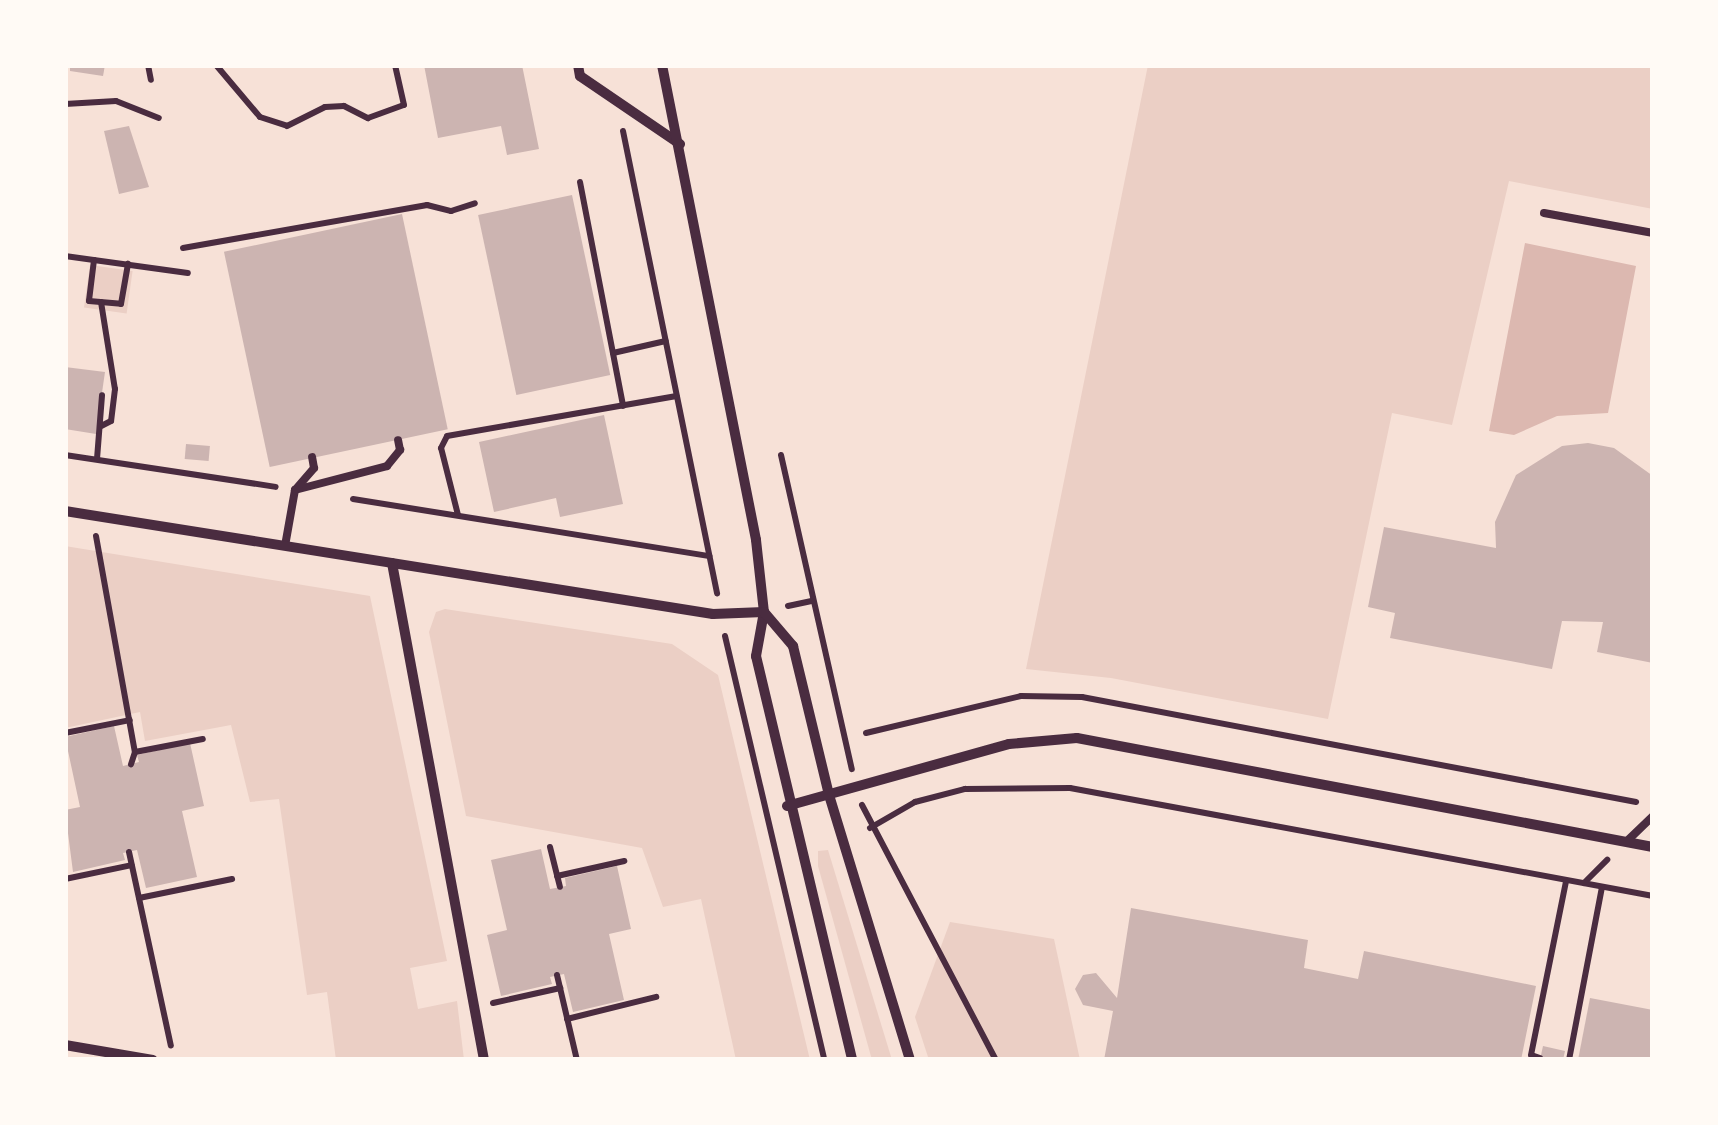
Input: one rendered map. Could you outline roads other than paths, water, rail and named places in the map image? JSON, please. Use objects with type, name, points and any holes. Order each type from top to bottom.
[{"type":"street","points":[[578,65],[580,76],[681,144]]},
{"type":"street","points":[[662,65],[681,144],[764,612],[756,656],[787,806],[852,1060]]},
{"type":"street","points":[[65,511],[720,613],[764,612],[794,646],[829,794],[910,1060]]},
{"type":"street","points":[[392,563],[484,1060]]},
{"type":"street","points":[[787,806],[1008,744],[1077,738],[1653,847]]},
{"type":"street","points":[[65,1046],[152,1060]]},
{"type":"lane","points":[[1544,212],[1653,233]]},
{"type":"lane","points":[[295,490],[387,466],[400,450],[398,440]]},
{"type":"lane","points":[[285,546],[295,490],[314,468],[312,457]]},
{"type":"lane","points":[[1626,842],[1653,816]]}]
